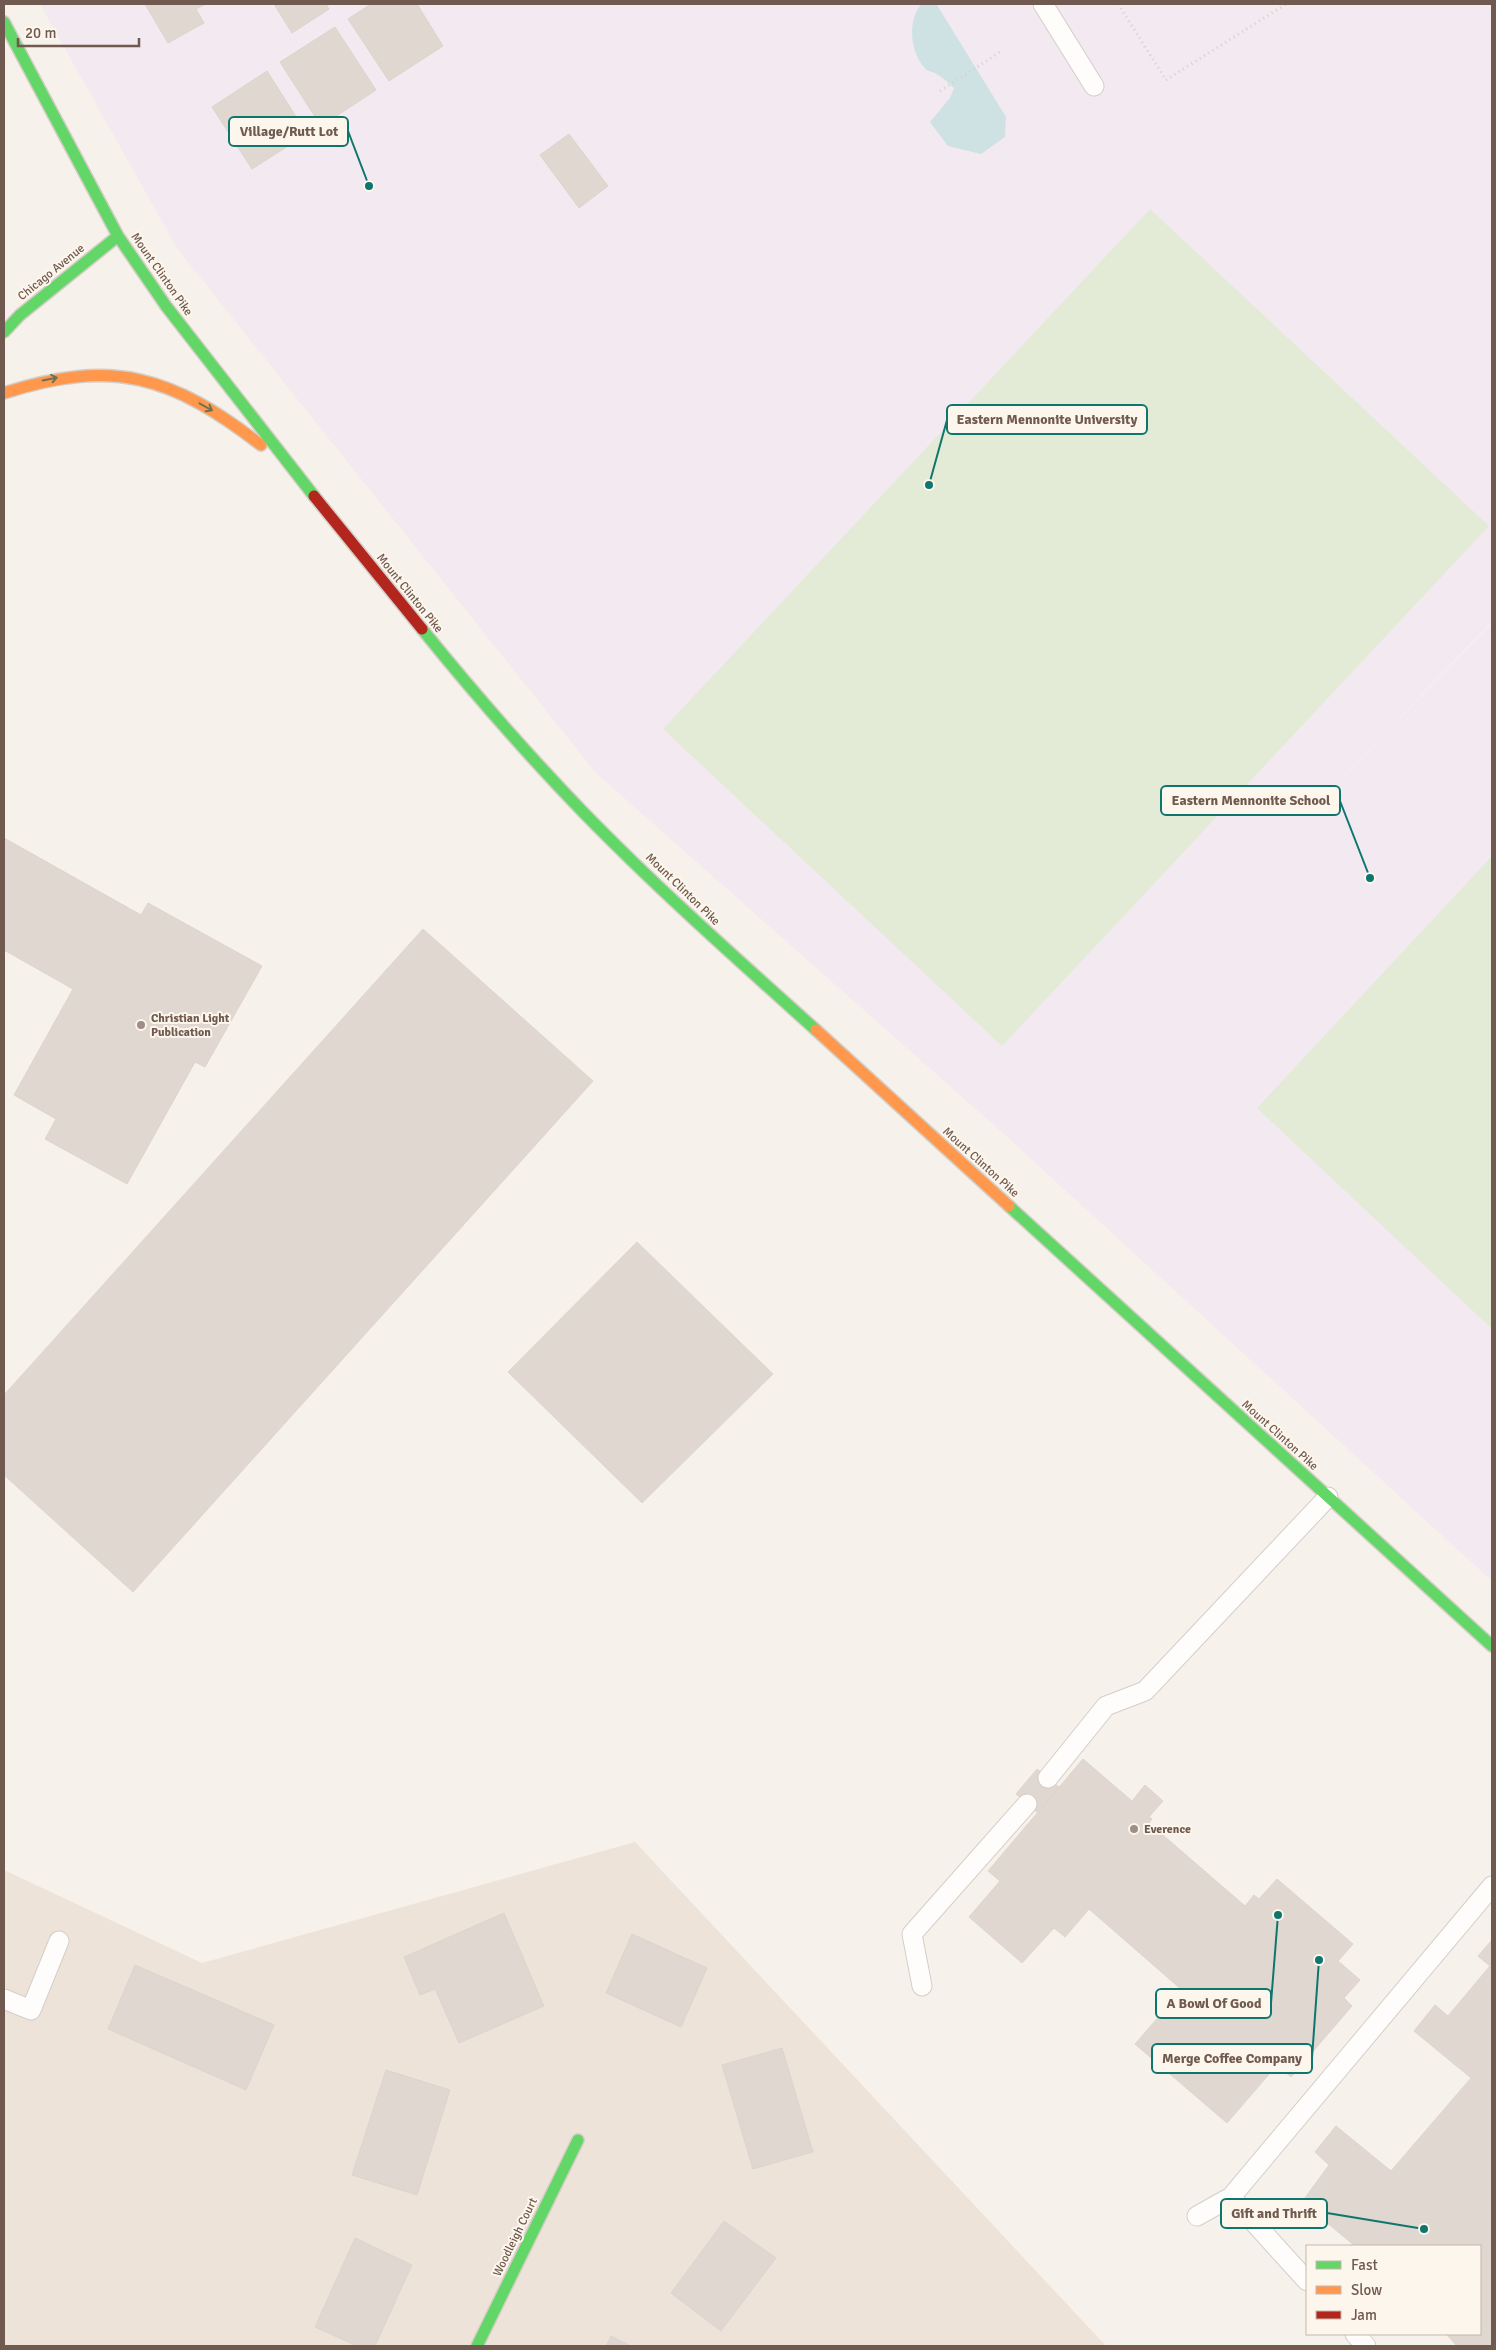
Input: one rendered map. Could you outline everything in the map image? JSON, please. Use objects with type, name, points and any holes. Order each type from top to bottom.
[{"type":"street","name":"Mount Clinton Pike","points":[[4,22],[118,236],[166,306],[299,478],[439,650],[583,812],[699,924],[1492,1646]]},
{"type":"street","name":"Chicago Avenue","points":[[4,332],[20,315],[118,236]]},
{"type":"street","points":[[4,393],[28,383],[88,374],[114,374],[142,380],[173,390],[207,407],[241,428],[299,478]]},
{"type":"street","name":"Woodleigh Court","points":[[477,2346],[578,2140]]},
{"type":"lane","points":[[1043,4],[1094,86]]},
{"type":"lane","points":[[1048,1778],[1106,1706],[1145,1691],[1328,1497]]},
{"type":"lane","points":[[922,1986],[912,1934],[1027,1804]]},
{"type":"lane","points":[[1197,2216],[1231,2197],[1492,1886]]},
{"type":"lane","points":[[4,1999],[31,2010],[59,1941]]},
{"type":"lane","points":[[1231,2197],[1306,2280]]},
{"type":"lane","points":[[1356,2335],[1366,2346]]},
{"type":"path","points":[[1118,4],[1166,80],[1286,4]]},
{"type":"path","points":[[940,91],[1000,52]]},
{"type":"shaded area","points":[[40,4],[1492,4],[1492,621],[1238,887],[1492,623],[1492,1581],[1003,1133],[596,773],[177,248]]},
{"type":"shaded area","points":[[922,4],[937,5],[1006,117],[1005,137],[981,154],[948,146],[930,122],[950,98],[954,88],[940,76],[926,69],[916,54],[912,26],[917,10]]},
{"type":"shaded area","points":[[635,1842],[1106,2346],[4,2346],[4,1870],[202,1963]]},
{"type":"green space","points":[[1150,209],[1489,526],[1002,1046],[663,729]]},
{"type":"green space","points":[[1492,856],[1492,1329],[1257,1108]]},
{"type":"building","points":[[145,4],[206,4],[196,9],[204,23],[168,43]]},
{"type":"building","points":[[274,4],[326,4],[329,9],[292,33]]},
{"type":"building","points":[[371,4],[417,4],[443,46],[389,81],[348,19]]},
{"type":"building","points":[[335,27],[376,90],[321,126],[280,62]]},
{"type":"building","points":[[267,71],[307,134],[252,169],[212,107]]},
{"type":"building","points":[[569,134],[608,186],[579,208],[540,155]]},
{"type":"building","name":"Christian Light Publication","points":[[4,838],[141,915],[148,903],[262,966],[205,1067],[195,1062],[127,1184],[45,1139],[56,1119],[14,1095],[73,989],[4,950]]},
{"type":"building","points":[[423,929],[593,1081],[133,1592],[4,1475],[4,1395]]},
{"type":"building","points":[[637,1242],[773,1374],[642,1503],[508,1372]]},
{"type":"building","points":[[1083,1759],[1132,1801],[1145,1785],[1163,1801],[1149,1817],[1152,1819],[1149,1823],[1245,1906],[1254,1895],[1259,1899],[1277,1879],[1353,1944],[1338,1961],[1360,1980],[1344,1998],[1352,2006],[1291,2077],[1277,2065],[1227,2123],[1135,2044],[1182,1990],[1089,1909],[1065,1937],[1054,1928],[1022,1963],[969,1917],[1000,1881],[988,1871]]},
{"type":"building","points":[[1037,1769],[1059,1787],[1038,1813],[1016,1794]]},
{"type":"building","points":[[504,1913],[544,2006],[459,2043],[435,1989],[420,1995],[404,1957]]},
{"type":"building","points":[[632,1934],[707,1968],[681,2027],[606,1993]]},
{"type":"building","points":[[1492,1940],[1492,2346],[1457,2346],[1447,2335],[1481,2335],[1481,2245],[1354,2245],[1302,2202],[1329,2165],[1315,2152],[1336,2126],[1391,2171],[1471,2078],[1414,2031],[1435,2005],[1448,2016],[1490,1966],[1478,1956]]},
{"type":"building","points":[[135,1965],[274,2025],[246,2090],[108,2029]]},
{"type":"building","points":[[782,2048],[813,2152],[753,2169],[722,2065]]},
{"type":"building","points":[[386,2070],[450,2090],[417,2195],[352,2175]]},
{"type":"building","points":[[724,2221],[776,2258],[721,2331],[671,2293]]},
{"type":"building","points":[[355,2238],[412,2265],[375,2346],[357,2346],[315,2327]]},
{"type":"building","points":[[611,2336],[631,2346],[606,2346]]},
{"type":"traffic: fast","points":[[4,22],[118,236],[166,306],[314,496]]},
{"type":"traffic: fast","points":[[4,332],[20,315],[118,236]]},
{"type":"traffic: fast","points":[[422,629],[541,768],[583,812],[668,896],[816,1030]]},
{"type":"traffic: fast","points":[[1009,1206],[1492,1646]]},
{"type":"traffic: fast","points":[[477,2346],[578,2140]]},
{"type":"traffic: slow","points":[[4,393],[43,382],[78,377],[110,376],[140,380],[169,389],[199,403],[261,445]]},
{"type":"traffic: slow","points":[[816,1030],[1009,1206]]},
{"type":"traffic: jam","points":[[314,496],[422,629]]},
{"type":"place","name":"Village/Rutt Lot","points":[[369,186]]},
{"type":"place","name":"Eastern Mennonite University","points":[[929,485]]},
{"type":"place","name":"Eastern Mennonite School","points":[[1370,878]]},
{"type":"place","name":"Christian Light Publication","points":[[141,1025]]},
{"type":"place","name":"Everence","points":[[1134,1829]]},
{"type":"place","name":"A Bowl Of Good","points":[[1278,1915]]},
{"type":"place","name":"Merge Coffee Company","points":[[1319,1960]]},
{"type":"place","name":"Gift and Thrift","points":[[1424,2229]]}]
